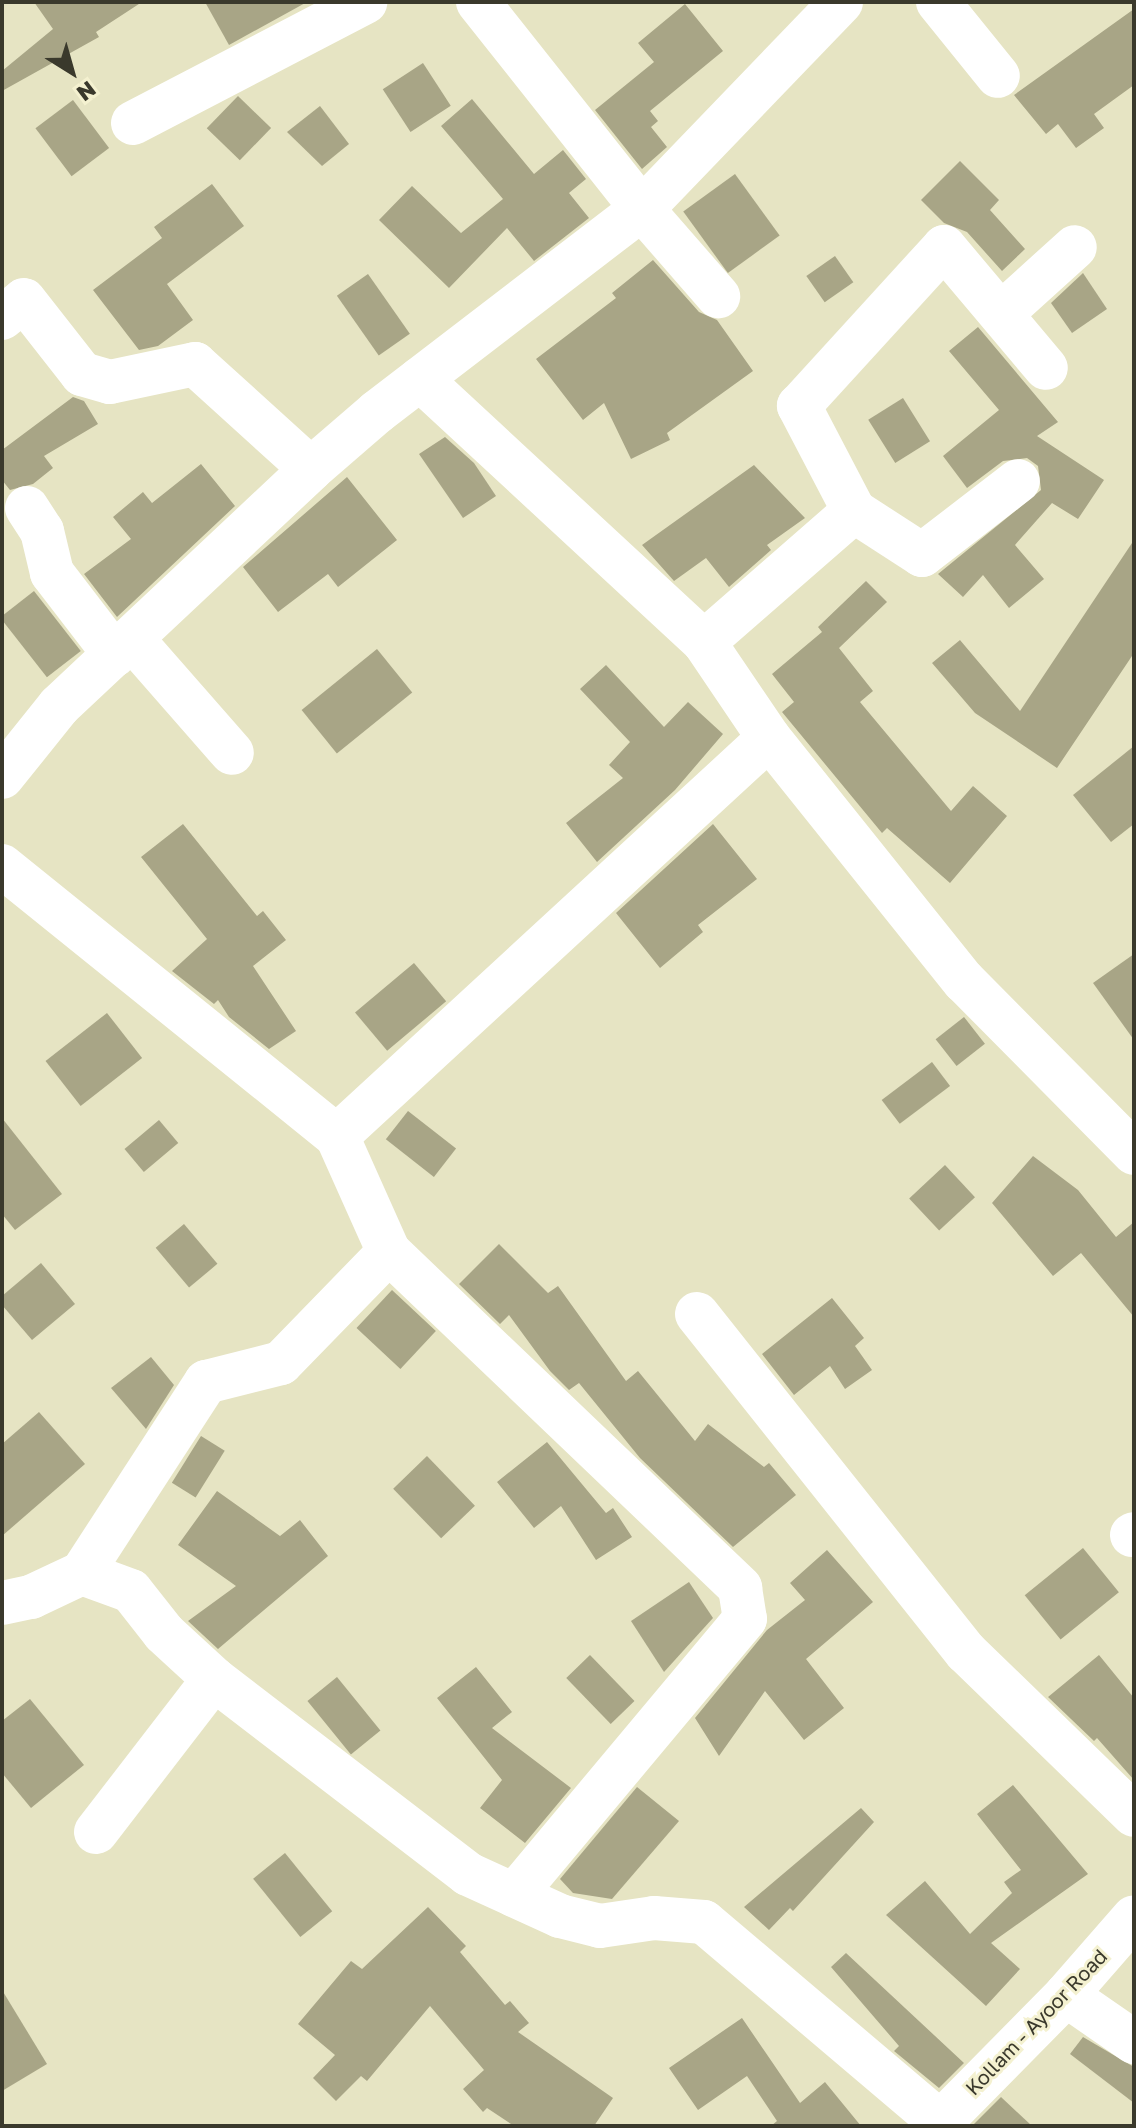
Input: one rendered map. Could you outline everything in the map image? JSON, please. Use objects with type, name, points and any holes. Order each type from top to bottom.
[{"type":"street","points":[[133,123],[365,2]]},
{"type":"street","points":[[478,2],[642,209],[718,296]]},
{"type":"street","points":[[2,777],[59,706],[311,469],[420,379],[642,209],[841,2]]},
{"type":"street","points":[[938,2],[998,76]]},
{"type":"street","points":[[1018,481],[922,555],[854,511],[799,406],[944,247],[1046,368]]},
{"type":"street","points":[[1002,313],[1075,247]]},
{"type":"street","points":[[2,318],[24,300],[82,374],[110,382],[195,364],[311,469]]},
{"type":"street","points":[[420,379],[704,642],[769,738],[964,981],[1134,1153]]},
{"type":"street","points":[[27,508],[42,531],[52,573],[232,753]]},
{"type":"street","points":[[704,642],[854,511]]},
{"type":"street","points":[[337,1136],[769,738]]},
{"type":"street","points":[[2,866],[337,1136],[389,1252],[740,1588],[745,1619],[514,1895]]},
{"type":"street","points":[[2,1603],[31,1597],[82,1573],[206,1382],[281,1363],[389,1252]]},
{"type":"street","points":[[697,1314],[966,1652],[1134,1815]]},
{"type":"street","points":[[82,1573],[131,1591],[164,1633],[214,1679],[468,1874],[560,1916],[600,1926],[654,1918],[704,1922],[938,2124]]},
{"type":"street","points":[[96,1832],[214,1679]]},
{"type":"street","name":"Kollam - Ayoor Road","points":[[938,2124],[1066,1995],[1134,1917]]},
{"type":"street","points":[[1066,1995],[1134,2042]]},
{"type":"building","points":[[34,2],[142,2],[96,32],[99,37],[2,91],[2,71],[53,29]]},
{"type":"building","points":[[205,2],[307,2],[229,45]]},
{"type":"building","points":[[685,4],[723,51],[650,111],[658,121],[651,127],[667,147],[642,169],[595,110],[654,62],[638,43]]},
{"type":"building","points":[[1134,9],[1134,85],[1094,114],[1104,128],[1076,148],[1058,124],[1046,134],[1014,95]]},
{"type":"building","points":[[423,63],[451,106],[411,132],[383,89]]},
{"type":"building","points":[[238,96],[271,128],[240,160],[207,128]]},
{"type":"building","points":[[472,99],[534,174],[563,150],[586,179],[569,193],[589,218],[534,261],[507,228],[449,288],[379,220],[412,186],[461,233],[503,199],[441,126]]},
{"type":"building","points":[[73,100],[109,148],[72,176],[35,128]]},
{"type":"building","points":[[320,106],[349,144],[322,166],[287,132]]},
{"type":"building","points":[[960,161],[999,200],[990,210],[1025,249],[1002,271],[967,232],[944,223],[921,200]]},
{"type":"building","points":[[735,174],[780,235],[728,273],[683,212]]},
{"type":"building","points":[[212,184],[244,226],[167,284],[193,320],[158,346],[139,350],[93,290],[162,238],[154,227]]},
{"type":"building","points":[[835,256],[853,282],[825,302],[806,276]]},
{"type":"building","points":[[653,260],[699,312],[717,320],[753,371],[667,433],[670,440],[631,459],[604,403],[583,420],[536,359],[616,298],[612,293]]},
{"type":"building","points":[[1083,273],[1107,309],[1072,333],[1051,303]]},
{"type":"building","points":[[368,274],[410,334],[379,356],[337,296]]},
{"type":"building","points":[[978,327],[1058,422],[1037,436],[1104,480],[1078,519],[1052,503],[1015,545],[1044,579],[1009,608],[983,575],[963,597],[938,574],[1041,490],[1038,466],[1027,458],[1003,461],[967,488],[943,456],[999,410],[949,351]]},
{"type":"building","points":[[73,397],[84,401],[98,424],[44,456],[53,468],[33,484],[10,490],[2,480],[2,450]]},
{"type":"building","points":[[903,398],[930,441],[895,463],[868,420]]},
{"type":"building","points":[[445,437],[474,463],[496,496],[463,518],[419,454]]},
{"type":"building","points":[[201,464],[235,506],[117,617],[84,574],[131,539],[113,517],[143,492],[152,503]]},
{"type":"building","points":[[754,465],[805,518],[767,545],[771,550],[729,587],[706,558],[674,581],[642,545]]},
{"type":"building","points":[[347,477],[397,540],[338,587],[328,574],[278,612],[243,567]]},
{"type":"building","points":[[1134,540],[1134,653],[1057,768],[975,713],[932,663],[960,640],[1020,711]]},
{"type":"building","points":[[866,581],[887,602],[839,648],[873,691],[860,702],[951,811],[973,786],[1007,816],[950,883],[887,828],[882,833],[782,712],[794,702],[772,674],[822,632],[818,627]]},
{"type":"building","points":[[34,591],[81,651],[47,677],[2,620],[2,616]]},
{"type":"building","points":[[377,649],[412,693],[337,754],[302,710]]},
{"type":"building","points":[[606,665],[664,727],[688,702],[723,734],[675,790],[597,862],[566,823],[623,778],[609,765],[630,742],[580,689]]},
{"type":"building","points":[[1134,746],[1134,824],[1111,842],[1073,795]]},
{"type":"building","points":[[183,824],[257,916],[263,911],[286,940],[253,966],[296,1031],[269,1049],[229,1017],[218,1000],[214,1004],[172,971],[207,939],[141,857]]},
{"type":"building","points":[[713,824],[757,879],[698,925],[703,932],[660,968],[616,913]]},
{"type":"building","points":[[1134,954],[1134,1040],[1093,983]]},
{"type":"building","points":[[414,963],[446,1001],[387,1051],[355,1012]]},
{"type":"building","points":[[107,1013],[142,1058],[81,1106],[46,1061]]},
{"type":"building","points":[[964,1017],[985,1044],[957,1066],[936,1039]]},
{"type":"building","points":[[932,1062],[950,1086],[900,1124],[882,1100]]},
{"type":"building","points":[[408,1111],[456,1149],[434,1177],[386,1139]]},
{"type":"building","points":[[2,1118],[62,1194],[15,1230],[2,1214]]},
{"type":"building","points":[[159,1120],[178,1143],[144,1172],[125,1149]]},
{"type":"building","points":[[1033,1156],[1078,1190],[1116,1237],[1134,1222],[1134,1317],[1081,1253],[1053,1276],[992,1203]]},
{"type":"building","points":[[945,1165],[975,1197],[939,1231],[909,1198]]},
{"type":"building","points":[[184,1224],[217,1264],[189,1288],[156,1248]]},
{"type":"building","points":[[499,1244],[548,1293],[558,1286],[626,1381],[638,1371],[695,1441],[708,1424],[764,1467],[769,1463],[796,1495],[733,1547],[640,1458],[579,1383],[569,1390],[550,1371],[509,1315],[500,1324],[459,1284]]},
{"type":"building","points":[[41,1263],[75,1304],[32,1340],[2,1305],[2,1296]]},
{"type":"building","points":[[392,1290],[436,1331],[400,1369],[357,1328]]},
{"type":"building","points":[[832,1298],[864,1338],[855,1346],[872,1370],[845,1389],[830,1366],[794,1395],[762,1354]]},
{"type":"building","points":[[151,1357],[174,1385],[146,1429],[111,1388]]},
{"type":"building","points":[[39,1412],[85,1464],[2,1536],[2,1444]]},
{"type":"building","points":[[201,1436],[225,1451],[196,1497],[172,1483]]},
{"type":"building","points":[[547,1442],[606,1513],[613,1508],[632,1537],[596,1560],[561,1506],[534,1528],[497,1482]]},
{"type":"building","points":[[427,1456],[475,1506],[441,1538],[393,1489]]},
{"type":"building","points":[[217,1491],[280,1536],[300,1520],[328,1556],[218,1649],[188,1621],[236,1586],[178,1545]]},
{"type":"building","points":[[1083,1548],[1119,1592],[1061,1639],[1025,1595]]},
{"type":"building","points":[[827,1550],[873,1602],[806,1659],[844,1708],[804,1740],[765,1691],[719,1756],[695,1718],[767,1630],[805,1600],[790,1583]]},
{"type":"building","points":[[689,1582],[713,1618],[664,1672],[631,1621]]},
{"type":"building","points":[[590,1655],[634,1701],[611,1724],[566,1678]]},
{"type":"building","points":[[1099,1655],[1134,1698],[1134,1780],[1097,1738],[1094,1741],[1048,1697]]},
{"type":"building","points":[[476,1667],[512,1712],[492,1728],[571,1788],[525,1843],[480,1808],[502,1780],[437,1698]]},
{"type":"building","points":[[337,1677],[380,1731],[351,1755],[307,1701]]},
{"type":"building","points":[[30,1699],[84,1765],[31,1808],[2,1773],[2,1721]]},
{"type":"building","points":[[1013,1785],[1088,1874],[991,1943],[1020,1969],[986,2006],[886,1915],[925,1881],[970,1934],[1012,1893],[1004,1882],[1021,1870],[977,1814]]},
{"type":"building","points":[[637,1787],[679,1821],[612,1899],[573,1893],[560,1879]]},
{"type":"building","points":[[861,1808],[874,1822],[793,1911],[790,1908],[769,1930],[744,1907]]},
{"type":"building","points":[[285,1853],[332,1911],[300,1937],[253,1879]]},
{"type":"building","points":[[428,1907],[466,1946],[460,1952],[505,2005],[510,2001],[529,2023],[518,2032],[613,2098],[594,2126],[514,2126],[487,2108],[483,2112],[463,2089],[484,2070],[430,2006],[367,2081],[361,2076],[336,2101],[313,2078],[335,2055],[298,2024],[351,1961],[362,1969]]},
{"type":"building","points":[[846,1953],[964,2063],[939,2088],[894,2051],[899,2046],[831,1967]]},
{"type":"building","points":[[2,1990],[47,2064],[2,2091]]},
{"type":"building","points":[[742,2018],[800,2103],[825,2082],[861,2126],[771,2126],[777,2121],[747,2076],[698,2110],[669,2068]]},
{"type":"building","points":[[1083,2037],[1134,2067],[1134,2103],[1070,2054]]},
{"type":"building","points":[[1001,2097],[1032,2126],[972,2126]]}]
